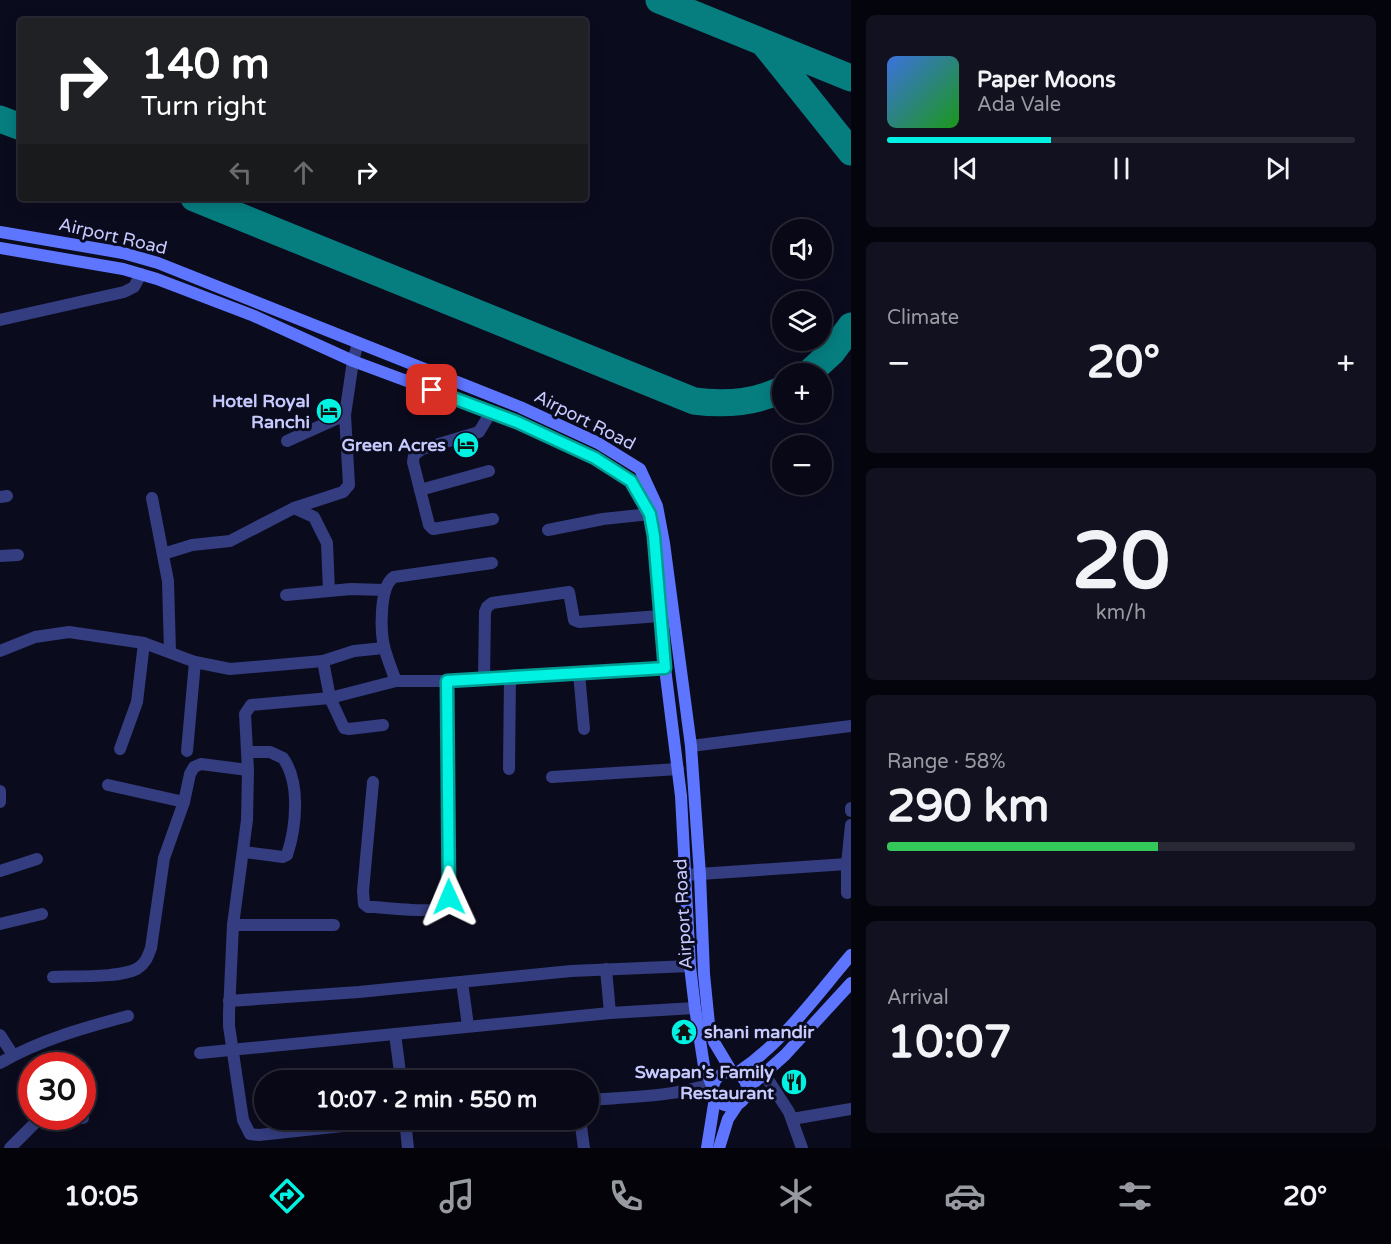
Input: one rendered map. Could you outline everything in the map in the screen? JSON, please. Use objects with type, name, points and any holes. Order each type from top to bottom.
[{"type":"street","name":"Airport Road","points":[[0,232],[123,253],[158,263],[519,407],[598,443],[640,469],[657,506],[664,543],[691,747],[704,974],[710,1033],[719,1053],[734,1073]]},
{"type":"street","name":"Airport Road","points":[[0,248],[73,259],[141,274],[254,316],[353,361],[491,412],[595,458],[631,481],[650,514],[654,536],[665,668],[678,769],[690,966],[704,1066],[713,1090]]},
{"type":"street","points":[[0,320],[124,292],[134,286],[141,274]]},
{"type":"street","points":[[163,554],[192,545],[230,541],[294,508],[343,492],[349,485],[345,415],[358,343]]},
{"type":"street","points":[[491,412],[479,432],[422,449],[414,455],[413,462],[429,525],[433,529],[493,519]]},
{"type":"street","points":[[287,441],[345,415]]},
{"type":"street","points":[[420,490],[489,471]]},
{"type":"street","points":[[152,498],[169,601],[170,652]]},
{"type":"street","points":[[294,508],[314,517],[327,543],[329,591]]},
{"type":"street","points":[[548,530],[603,519],[650,514]]},
{"type":"street","points":[[0,556],[18,555]]},
{"type":"street","points":[[396,681],[384,648],[382,625],[384,591],[389,580],[394,577],[492,563]]},
{"type":"street","points":[[286,595],[351,589],[384,591]]},
{"type":"street","points":[[484,679],[485,612],[492,603],[568,592],[574,620],[579,622],[660,616]]},
{"type":"street","points":[[0,651],[35,637],[69,632],[144,643],[195,662],[231,669],[323,661],[354,651],[384,648]]},
{"type":"street","points":[[120,749],[137,702],[144,643]]},
{"type":"street","points":[[323,661],[330,698],[344,728],[383,725]]},
{"type":"street","points":[[187,751],[195,662]]},
{"type":"street","points":[[305,1130],[250,1134],[243,1120],[229,1026],[233,925],[247,820],[248,770],[245,714],[251,705],[330,698],[396,681],[447,681],[665,668]]},
{"type":"street","points":[[579,673],[584,729]]},
{"type":"street","points":[[509,769],[510,676]]},
{"type":"street","points":[[373,782],[363,891],[364,904],[375,908],[430,910],[443,908],[449,897],[447,681]]},
{"type":"street","points":[[691,747],[851,726]]},
{"type":"street","points":[[243,852],[283,857],[287,855],[294,820],[295,800],[291,775],[283,758],[270,753],[247,752]]},
{"type":"street","points":[[53,976],[131,972],[146,961],[151,948],[164,858],[184,802],[190,774],[201,764],[248,770]]},
{"type":"street","points":[[552,777],[678,769]]},
{"type":"street","points":[[108,785],[184,802]]},
{"type":"street","points":[[0,792],[0,802]]},
{"type":"street","points":[[847,893],[851,825]]},
{"type":"street","points":[[0,871],[38,859]]},
{"type":"street","points":[[686,875],[847,864]]},
{"type":"street","points":[[0,924],[42,914]]},
{"type":"street","points":[[233,925],[334,925]]},
{"type":"street","points":[[707,1148],[714,1081],[719,1076],[734,1073],[758,1059],[785,1034],[851,955]]},
{"type":"street","points":[[229,1001],[359,992],[606,969],[690,966]]},
{"type":"street","points":[[606,969],[610,1013]]},
{"type":"street","points":[[462,982],[468,1026]]},
{"type":"street","points":[[719,1148],[728,1119],[744,1098],[747,1089],[804,1035],[851,983]]},
{"type":"street","points":[[200,1053],[610,1013],[695,1008]]},
{"type":"street","points":[[0,1063],[28,1047],[76,1029],[128,1017]]},
{"type":"street","points":[[395,1034],[400,1070]]},
{"type":"street","points":[[0,1035],[13,1055]]},
{"type":"street","points":[[734,1073],[744,1080],[747,1089]]},
{"type":"street","points":[[765,1074],[782,1098],[802,1148]]},
{"type":"street","points":[[599,1099],[686,1090],[713,1090]]},
{"type":"street","points":[[713,1090],[723,1104],[728,1106],[738,1104]]},
{"type":"street","points":[[792,1119],[851,1109]]},
{"type":"street","points":[[10,1148],[28,1130]]},
{"type":"street","points":[[407,1130],[408,1148]]},
{"type":"street","points":[[582,1130],[584,1148]]},
{"type":"taxiway","points":[[659,0],[851,78]]},
{"type":"taxiway","points":[[766,46],[851,152]]},
{"type":"taxiway","points":[[0,119],[18,126]]},
{"type":"taxiway","points":[[201,201],[694,401],[740,402],[772,394]]},
{"type":"taxiway","points":[[820,363],[832,352],[851,326]]},
{"type":"place","name":"Hotel Royal Ranchi","points":[[329,411]]},
{"type":"place","name":"Green Acres","points":[[466,445]]},
{"type":"place","name":"shani mandir","points":[[684,1032]]},
{"type":"place","name":"Swapan's Family Restaurant","points":[[794,1082]]},
{"type":"route","points":[[432,390],[517,422],[595,458],[631,481],[650,514],[654,536],[665,668],[447,681],[449,897]]}]
